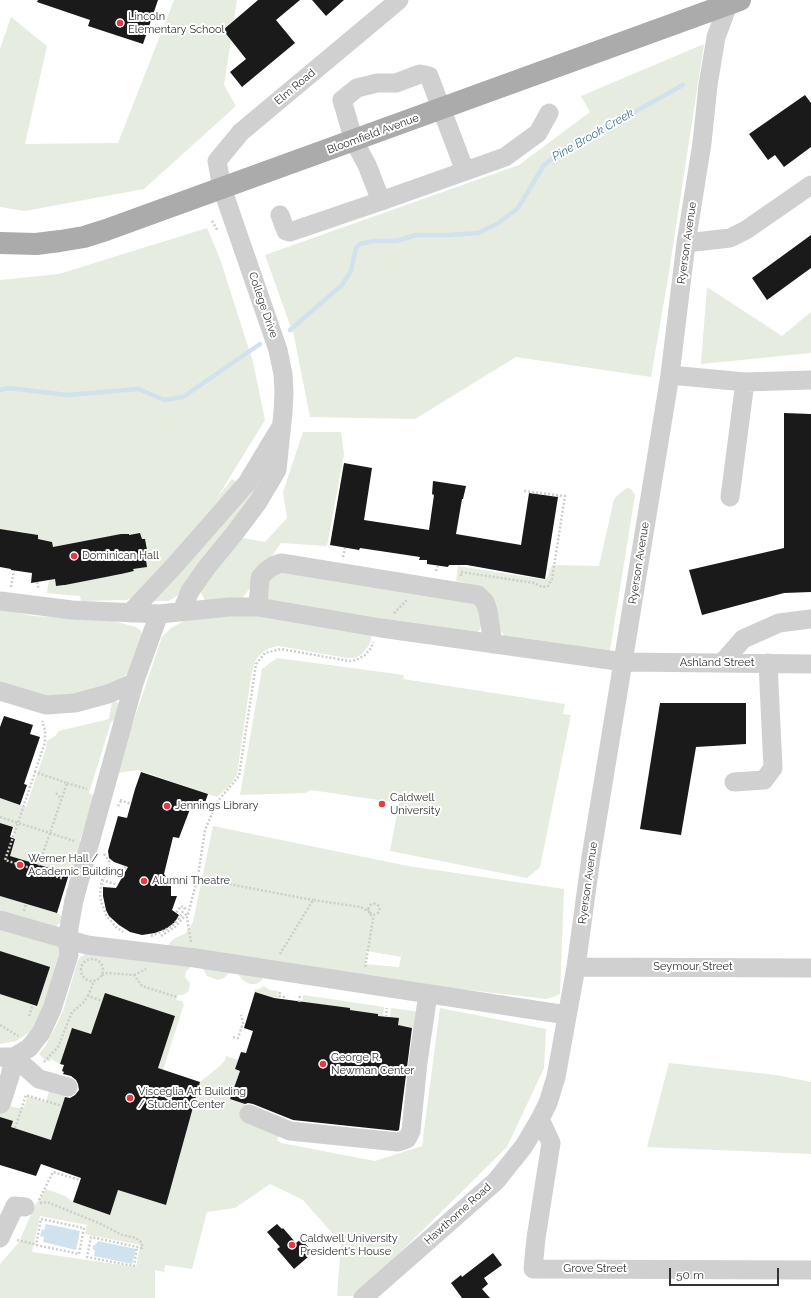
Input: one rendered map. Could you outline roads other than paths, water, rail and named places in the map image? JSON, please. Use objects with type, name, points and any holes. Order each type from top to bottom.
[{"type":"main road","name":"Bloomfield Avenue","points":[[0,244],[36,244],[60,241],[84,237],[106,230],[732,2]]},
{"type":"street","name":"Elm Road","points":[[222,188],[217,161],[241,132],[399,0]]},
{"type":"street","name":"Ryerson Avenue","points":[[540,1119],[548,1103],[556,1077],[576,967],[591,857],[670,375],[686,243],[702,143],[708,85],[716,37],[732,2]]},
{"type":"street","points":[[381,201],[367,165],[354,140],[342,100],[357,88],[377,83],[396,83],[420,74],[429,76],[465,171]]},
{"type":"street","points":[[280,215],[286,231],[290,232],[505,157],[538,133],[549,113]]},
{"type":"street","points":[[686,243],[730,238],[746,230],[811,185]]},
{"type":"street","name":"College Drive","points":[[182,611],[190,591],[258,502],[276,470],[282,426],[284,392],[283,374],[278,350],[222,188]]},
{"type":"street","points":[[670,375],[745,382],[811,380]]},
{"type":"street","points":[[730,497],[745,382]]},
{"type":"street","name":"College Drive","points":[[130,613],[175,565],[247,483],[282,426]]},
{"type":"street","points":[[258,607],[260,578],[272,566],[281,563],[289,564],[478,594],[485,602],[488,611],[493,644]]},
{"type":"street","name":"Ashland Street","points":[[3,594],[72,610],[130,613],[159,614],[229,606],[258,607],[381,628],[624,662],[811,664]]},
{"type":"street","points":[[7,1057],[29,1048],[41,1033],[48,1019],[69,955],[67,939],[74,900],[134,683],[159,614]]},
{"type":"street","points":[[722,663],[744,639],[779,623],[811,619]]},
{"type":"street","points":[[734,782],[764,780],[773,768],[768,663]]},
{"type":"street","points":[[0,691],[46,705],[75,703],[108,694],[134,683]]},
{"type":"street","points":[[0,920],[87,945],[195,958],[567,1015]]},
{"type":"street","name":"Seymour Street","points":[[576,967],[811,968]]},
{"type":"street","points":[[249,1114],[290,1131],[398,1142],[407,1139],[411,1131],[418,1062],[428,994]]},
{"type":"street","points":[[7,1057],[39,1079],[68,1087]]},
{"type":"street","points":[[1,1104],[10,1076],[7,1057]]},
{"type":"street","name":"Grove Street","points":[[540,1119],[551,1143],[536,1238],[533,1269],[811,1270]]},
{"type":"street","name":"Hawthorne Road","points":[[362,1298],[496,1181],[524,1146],[540,1119]]},
{"type":"street","points":[[6,1238],[15,1206],[30,1206]]},
{"type":"water","points":[[46,1224],[80,1231],[76,1250],[43,1242],[44,1237],[40,1236],[42,1229],[44,1230]]},
{"type":"water","points":[[98,1241],[136,1249],[132,1264],[94,1256],[95,1251],[93,1246]]},
{"type":"waterway","name":"Pine Brook Creek","points":[[290,330],[342,285],[351,271],[356,248],[360,244],[373,241],[396,241],[416,235],[478,233],[497,224],[518,208],[544,165],[554,157],[683,85]]},
{"type":"waterway","name":"Pine Brook Creek","points":[[0,390],[9,388],[67,395],[139,389],[164,400],[183,397],[260,344]]},
{"type":"place","name":"Lincoln Elementary School","points":[[120,23]]},
{"type":"place","name":"Dominican Hall","points":[[74,556]]},
{"type":"place","name":"Caldwell University","points":[[382,804]]},
{"type":"place","name":"Jennings Library","points":[[167,806]]},
{"type":"place","name":"Werner Hall / Academic Building","points":[[20,865]]},
{"type":"place","name":"Alumni Theatre","points":[[144,881]]},
{"type":"place","name":"George R. Newman Center","points":[[323,1064]]},
{"type":"place","name":"Visceglia Art Building / Student Center","points":[[130,1098]]},
{"type":"place","name":"Caldwell University President's House","points":[[292,1245]]}]
